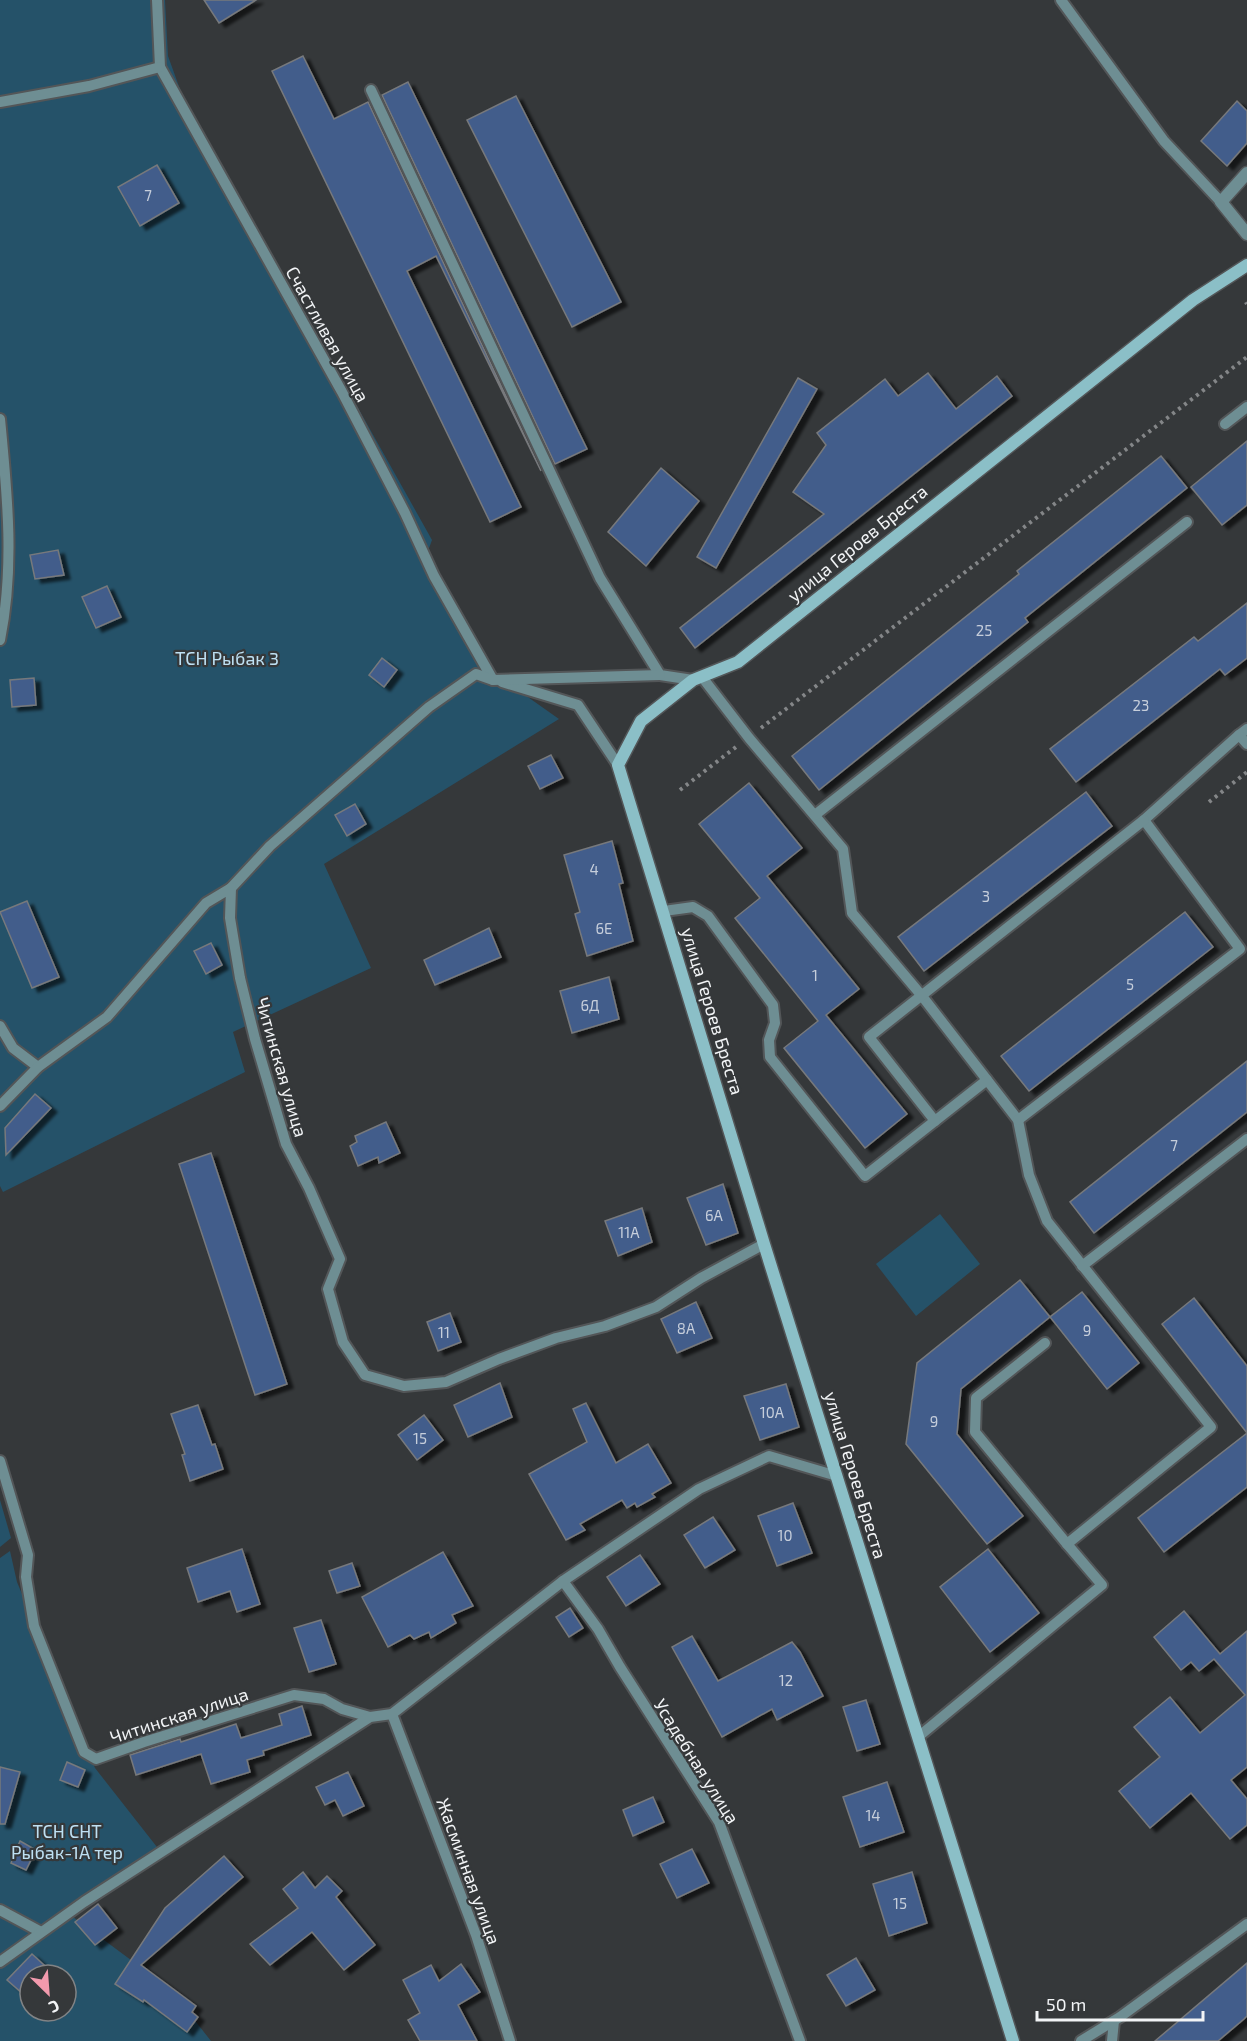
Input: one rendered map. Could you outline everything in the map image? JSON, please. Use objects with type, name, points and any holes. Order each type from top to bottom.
[{"type":"street","points":[[1247,172],[1221,202],[1247,234]]},
{"type":"street","name":"улица Героев Бреста","points":[[1013,2041],[764,1244],[618,765],[641,721],[698,678],[738,662],[1193,300],[1247,265]]},
{"type":"lane","name":"Счастливая улица","points":[[157,0],[160,67],[342,392],[405,513],[434,576],[493,680]]},
{"type":"lane","points":[[1061,0],[1164,141],[1221,202]]},
{"type":"lane","points":[[0,102],[89,86],[160,67]]},
{"type":"lane","points":[[371,90],[600,578],[660,675]]},
{"type":"lane","points":[[1225,424],[1247,407]]},
{"type":"lane","points":[[0,419],[8,519],[8,568],[0,640]]},
{"type":"lane","points":[[815,815],[1187,522]]},
{"type":"lane","points":[[0,1106],[38,1067],[107,1017],[206,903],[231,888],[270,846],[429,707],[476,674],[578,705],[618,765]]},
{"type":"lane","points":[[493,680],[660,675],[698,678],[843,849],[852,913],[922,996],[1018,1120],[1029,1174],[1047,1221],[1211,1427],[1067,1544]]},
{"type":"lane","points":[[935,1121],[870,1037],[1144,820],[1243,732],[1247,744]]},
{"type":"lane","points":[[1018,1120],[1244,953],[1144,820]]},
{"type":"lane","name":"Читинская улица","points":[[231,888],[230,918],[240,978],[255,1039],[286,1144],[309,1188],[340,1259],[328,1289],[343,1342],[365,1375],[404,1386],[446,1382],[556,1338],[605,1326],[656,1307],[701,1278],[764,1244]]},
{"type":"lane","points":[[664,911],[693,907],[708,916],[773,1005],[775,1023],[769,1040],[770,1057],[865,1176],[987,1080]]},
{"type":"lane","points":[[0,1026],[13,1048],[38,1067]]},
{"type":"lane","points":[[1082,1266],[1247,1138]]},
{"type":"lane","points":[[918,1737],[1102,1585],[975,1432],[976,1398],[1045,1343]]},
{"type":"lane","points":[[0,1962],[41,1932],[370,1717],[392,1714],[563,1581],[699,1489],[769,1456],[837,1476]]},
{"type":"lane","name":"Читинская улица","points":[[0,1461],[28,1555],[26,1577],[34,1626],[84,1752],[96,1759],[294,1695],[324,1699],[342,1709],[370,1717]]},
{"type":"lane","name":"Усадебная улица","points":[[563,1581],[598,1629],[625,1676],[719,1822],[800,2041]]},
{"type":"lane","name":"Жасминная улица","points":[[392,1714],[472,1924],[510,2041]]},
{"type":"lane","points":[[0,1910],[41,1932]]},
{"type":"lane","points":[[1082,2041],[1114,2021],[1247,1924]]},
{"type":"lane","points":[[1112,2041],[1114,2021]]},
{"type":"path","points":[[681,790],[1247,357]]},
{"type":"path","points":[[1209,802],[1247,772]]},
{"type":"green space","name":"ТСН Рыбак 3","points":[[0,0],[165,0],[168,56],[181,92],[432,540],[428,551],[477,661],[559,719],[324,864],[371,968],[233,1032],[245,1072],[3,1192],[0,1186]]},
{"type":"green space","points":[[940,1214],[980,1264],[916,1316],[876,1264]]},
{"type":"green space","points":[[0,1500],[11,1538],[0,1547]]},
{"type":"green space","name":"ТСН СНТ Рыбак-1А тер","points":[[10,1551],[17,1582],[95,1768],[164,1856],[73,1917],[170,1989],[211,2041],[0,2041],[0,1558]]},
{"type":"building","points":[[204,0],[256,0],[219,23]]},
{"type":"building","points":[[303,56],[334,119],[368,102],[541,471],[436,256],[407,271],[521,507],[490,522],[272,71]]},
{"type":"building","points":[[408,82],[587,449],[555,464],[382,95]]},
{"type":"building","points":[[516,96],[621,302],[572,327],[467,120]]},
{"type":"building","points":[[1237,101],[1247,111],[1247,143],[1227,166],[1201,141]]},
{"type":"building","points":[[157,165],[179,203],[140,226],[118,187]]},
{"type":"building","points":[[928,373],[956,409],[997,376],[1012,396],[695,648],[680,628],[824,514],[793,492],[826,445],[817,433],[885,379],[898,396]]},
{"type":"building","points":[[798,378],[817,389],[716,568],[697,557]]},
{"type":"building","points":[[1247,441],[1247,505],[1222,525],[1191,487]]},
{"type":"building","points":[[1161,456],[1187,488],[1025,618],[1028,622],[819,790],[792,756],[1019,574],[1017,571]]},
{"type":"building","points":[[661,468],[699,501],[646,566],[608,532]]},
{"type":"building","points":[[58,550],[64,575],[35,579],[30,555]]},
{"type":"building","points":[[107,586],[121,617],[96,628],[82,597]]},
{"type":"building","points":[[1247,603],[1247,658],[1225,675],[1220,669],[1076,782],[1050,749],[1194,637],[1198,641]]},
{"type":"building","points":[[382,658],[397,670],[384,687],[369,675]]},
{"type":"building","points":[[34,678],[36,705],[12,707],[10,680]]},
{"type":"building","points":[[551,755],[563,778],[540,789],[528,766]]},
{"type":"building","points":[[749,783],[802,848],[767,876],[859,989],[826,1015],[907,1114],[865,1148],[784,1048],[818,1021],[735,918],[760,898],[699,824]]},
{"type":"building","points":[[1086,792],[1112,826],[924,971],[898,937]]},
{"type":"building","points":[[355,804],[366,824],[347,836],[335,815]]},
{"type":"building","points":[[612,841],[623,883],[619,884],[633,941],[587,956],[575,914],[580,912],[564,855]]},
{"type":"building","points":[[27,901],[59,977],[32,988],[0,912]]},
{"type":"building","points":[[1185,912],[1213,947],[1029,1091],[1001,1056]]},
{"type":"building","points":[[489,928],[501,957],[435,985],[424,960]]},
{"type":"building","points":[[211,943],[222,965],[206,974],[194,951]]},
{"type":"building","points":[[609,977],[619,1019],[572,1033],[560,991]]},
{"type":"building","points":[[1247,1061],[1247,1112],[1094,1233],[1070,1202]]},
{"type":"building","points":[[35,1094],[51,1108],[6,1155],[5,1128]]},
{"type":"building","points":[[386,1122],[400,1153],[379,1163],[378,1157],[358,1166],[350,1146],[357,1142],[355,1136]]},
{"type":"building","points":[[211,1153],[287,1384],[255,1395],[179,1164]]},
{"type":"building","points":[[723,1184],[738,1233],[706,1245],[687,1198]]},
{"type":"building","points":[[642,1208],[652,1242],[618,1256],[605,1221]]},
{"type":"building","points":[[1020,1280],[1050,1317],[961,1389],[957,1434],[1023,1516],[987,1544],[906,1444],[917,1363]]},
{"type":"building","points":[[1082,1292],[1139,1363],[1107,1389],[1050,1317]]},
{"type":"building","points":[[1194,1298],[1247,1366],[1247,1433],[1162,1324]]},
{"type":"building","points":[[696,1302],[712,1338],[677,1353],[661,1319]]},
{"type":"building","points":[[450,1313],[461,1342],[438,1351],[427,1322]]},
{"type":"building","points":[[500,1383],[512,1417],[468,1437],[454,1405]]},
{"type":"building","points":[[786,1384],[799,1427],[760,1440],[744,1396]]},
{"type":"building","points":[[586,1403],[616,1463],[648,1444],[671,1483],[652,1494],[655,1497],[637,1507],[635,1503],[627,1508],[622,1500],[580,1524],[585,1530],[566,1540],[529,1474],[587,1442],[573,1409]]},
{"type":"building","points":[[198,1405],[223,1469],[190,1481],[182,1455],[185,1454],[171,1414]]},
{"type":"building","points":[[424,1415],[443,1440],[417,1460],[398,1435]]},
{"type":"building","points":[[1247,1433],[1247,1487],[1164,1552],[1138,1518]]},
{"type":"building","points":[[793,1503],[812,1553],[777,1566],[758,1516]]},
{"type":"building","points":[[713,1517],[735,1550],[705,1568],[684,1535]]},
{"type":"building","points":[[242,1549],[260,1604],[237,1612],[230,1591],[198,1602],[187,1568]]},
{"type":"building","points":[[988,1549],[1039,1613],[990,1652],[940,1587]]},
{"type":"building","points":[[443,1552],[473,1606],[452,1615],[456,1623],[431,1638],[429,1632],[414,1639],[410,1635],[388,1647],[362,1597]]},
{"type":"building","points":[[640,1555],[660,1584],[626,1606],[607,1577]]},
{"type":"building","points":[[352,1563],[360,1586],[337,1593],[329,1571]]},
{"type":"building","points":[[570,1608],[583,1628],[569,1637],[556,1617]]},
{"type":"building","points":[[1184,1611],[1220,1654],[1247,1631],[1247,1767],[1231,1780],[1247,1799],[1247,1825],[1230,1839],[1191,1793],[1150,1828],[1119,1791],[1160,1757],[1134,1727],[1170,1697],[1200,1733],[1245,1695],[1214,1659],[1199,1671],[1191,1662],[1181,1670],[1154,1637]]},
{"type":"building","points":[[321,1620],[336,1664],[309,1672],[294,1628]]},
{"type":"building","points":[[692,1636],[718,1681],[792,1642],[800,1652],[823,1696],[777,1720],[772,1709],[722,1737],[672,1647]]},
{"type":"building","points":[[866,1700],[880,1744],[857,1751],[843,1707]]},
{"type":"building","points":[[302,1706],[311,1735],[263,1751],[264,1755],[247,1760],[250,1772],[211,1784],[201,1754],[136,1775],[130,1755],[180,1739],[181,1742],[236,1724],[241,1738],[282,1725],[279,1714]]},
{"type":"building","points":[[67,1762],[85,1770],[78,1787],[60,1780]]},
{"type":"building","points":[[0,1767],[20,1772],[5,1824],[0,1824]]},
{"type":"building","points":[[348,1772],[364,1806],[343,1816],[335,1800],[325,1805],[316,1787]]},
{"type":"building","points":[[887,1782],[904,1832],[860,1847],[843,1797]]},
{"type":"building","points":[[653,1797],[664,1822],[633,1836],[623,1810]]},
{"type":"building","points":[[20,1841],[36,1850],[26,1870],[11,1863]]},
{"type":"building","points":[[692,1849],[709,1883],[677,1898],[660,1864]]},
{"type":"building","points":[[224,1856],[243,1877],[141,1965],[196,2006],[192,2012],[198,2017],[187,2032],[144,2000],[143,2002],[115,1984],[165,1908]]},
{"type":"building","points":[[303,1872],[315,1888],[327,1876],[342,1891],[336,1897],[375,1945],[344,1970],[312,1932],[270,1965],[250,1944],[298,1908],[283,1889]]},
{"type":"building","points":[[912,1872],[927,1923],[889,1936],[873,1884]]},
{"type":"building","points":[[98,1904],[117,1928],[95,1945],[75,1922]]},
{"type":"building","points":[[32,1954],[42,1963],[23,1963]]},
{"type":"building","points":[[856,1958],[875,1990],[846,2006],[827,1975]]},
{"type":"building","points":[[1247,1963],[1247,2016],[1244,2019],[1218,2041],[1155,2041]]},
{"type":"building","points":[[461,1964],[480,1992],[458,2005],[477,2041],[420,2041],[408,2020],[420,2013],[403,1980],[431,1965],[439,1981]]},
{"type":"building","points":[[18,1969],[18,1990],[7,1980]]}]
